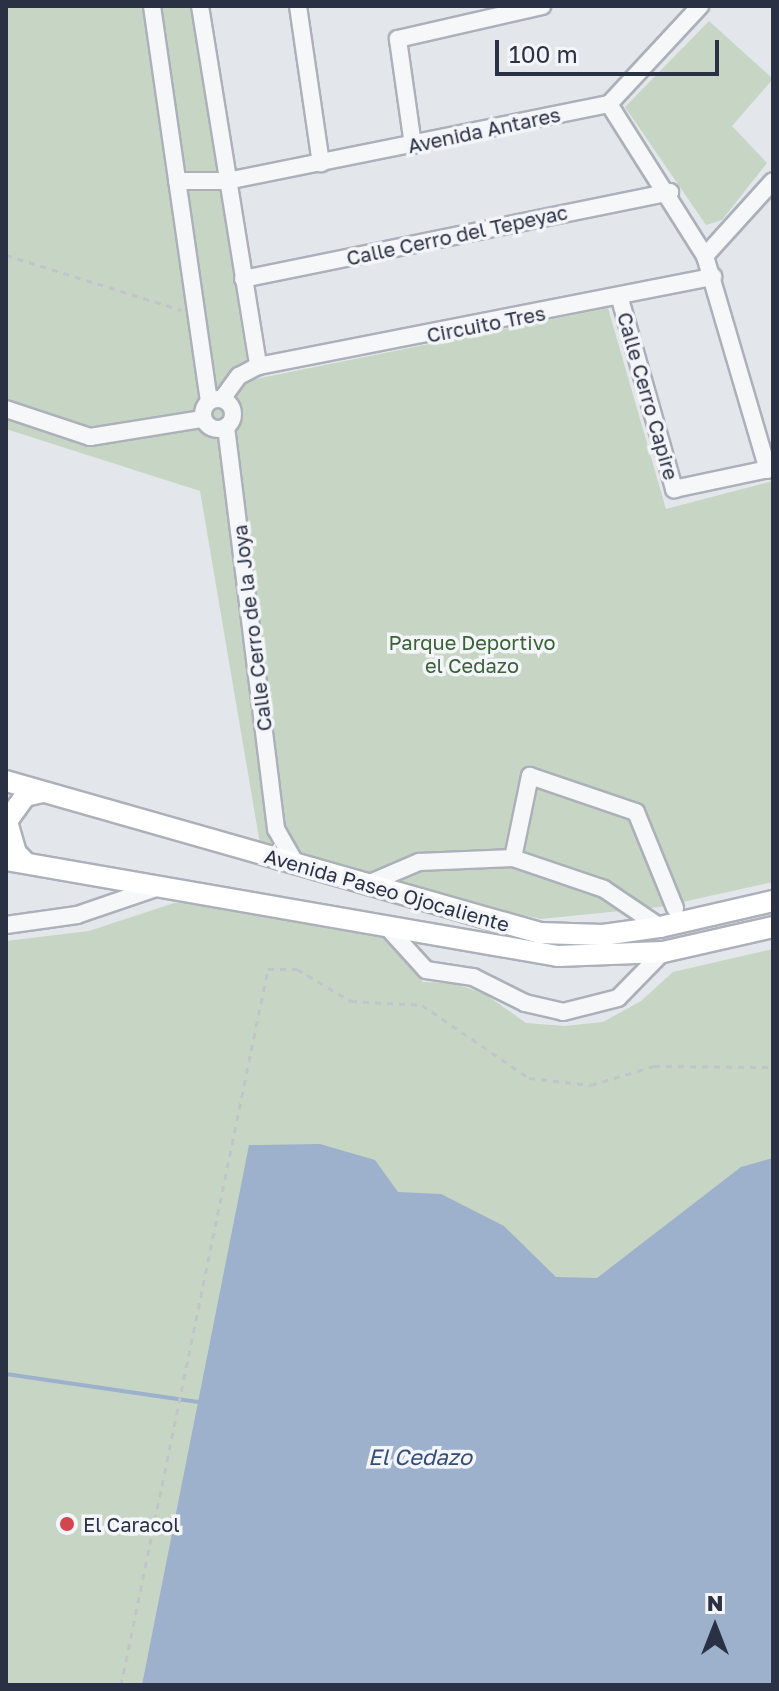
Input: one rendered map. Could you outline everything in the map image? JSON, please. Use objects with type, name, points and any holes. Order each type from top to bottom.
[{"type":"main road","name":"Avenida Paseo Ojocaliente","points":[[6,781],[540,933],[603,935],[660,927],[773,901]]},
{"type":"main road","points":[[16,862],[7,821],[25,796],[42,792]]},
{"type":"main road","name":"Avenida Paseo Ojocaliente","points":[[16,862],[164,885],[558,956],[663,952],[773,927]]},
{"type":"street","points":[[152,6],[197,314],[216,400]]},
{"type":"street","points":[[6,409],[90,437],[203,419],[239,376],[258,366],[200,6]]},
{"type":"street","points":[[298,6],[321,163]]},
{"type":"street","points":[[413,145],[398,39],[542,6]]},
{"type":"street","points":[[700,6],[609,104],[670,192],[705,256],[770,469]]},
{"type":"street","name":"Avenida Antares","points":[[177,181],[227,181],[609,104]]},
{"type":"street","points":[[705,256],[773,181]]},
{"type":"street","name":"Calle Cerro del Tepeyac","points":[[243,279],[670,192]]},
{"type":"street","name":"Circuito Tres","points":[[258,366],[620,299],[713,277]]},
{"type":"street","name":"Calle Cerro Capire","points":[[620,299],[674,489],[770,469]]},
{"type":"street","name":"Calle Cerro de la Joya","points":[[216,400],[232,408],[226,427],[276,829]]},
{"type":"street","points":[[203,419],[213,428],[226,427]]},
{"type":"street","points":[[513,858],[530,776],[636,812],[675,908]]},
{"type":"street","points":[[258,854],[276,829],[296,864]]},
{"type":"street","points":[[364,885],[419,862],[513,858],[604,889],[660,927]]},
{"type":"street","points":[[6,925],[77,915],[164,885]]},
{"type":"street","points":[[387,927],[426,970],[473,977],[525,1003],[563,1012],[618,998],[663,952]]},
{"type":"path","points":[[6,255],[197,314]]},
{"type":"path","points":[[121,1685],[268,969],[297,969],[351,1001],[422,1005],[529,1078],[591,1085],[654,1066],[773,1067]]},
{"type":"green space","name":"Parque Deportivo el Cedazo","points":[[6,6],[191,6],[250,380],[608,308],[666,509],[773,481],[773,882],[660,907],[541,919],[403,888],[260,844],[200,491],[6,429]]},
{"type":"green space","points":[[709,21],[773,79],[732,126],[767,163],[722,220],[706,225],[625,107]]},
{"type":"green space","points":[[174,903],[260,904],[379,932],[423,982],[453,983],[485,994],[526,1023],[565,1026],[603,1022],[641,1001],[673,972],[773,949],[773,1685],[6,1685],[6,941],[89,931]]},
{"type":"water","name":"El Cedazo","points":[[320,1144],[375,1160],[398,1192],[441,1194],[504,1226],[556,1277],[597,1278],[741,1167],[773,1158],[773,1685],[142,1685],[249,1145]]},
{"type":"waterway","name":"El Cedazo","points":[[6,1374],[198,1402]]},
{"type":"place","name":"El Caracol","points":[[67,1524]]}]
